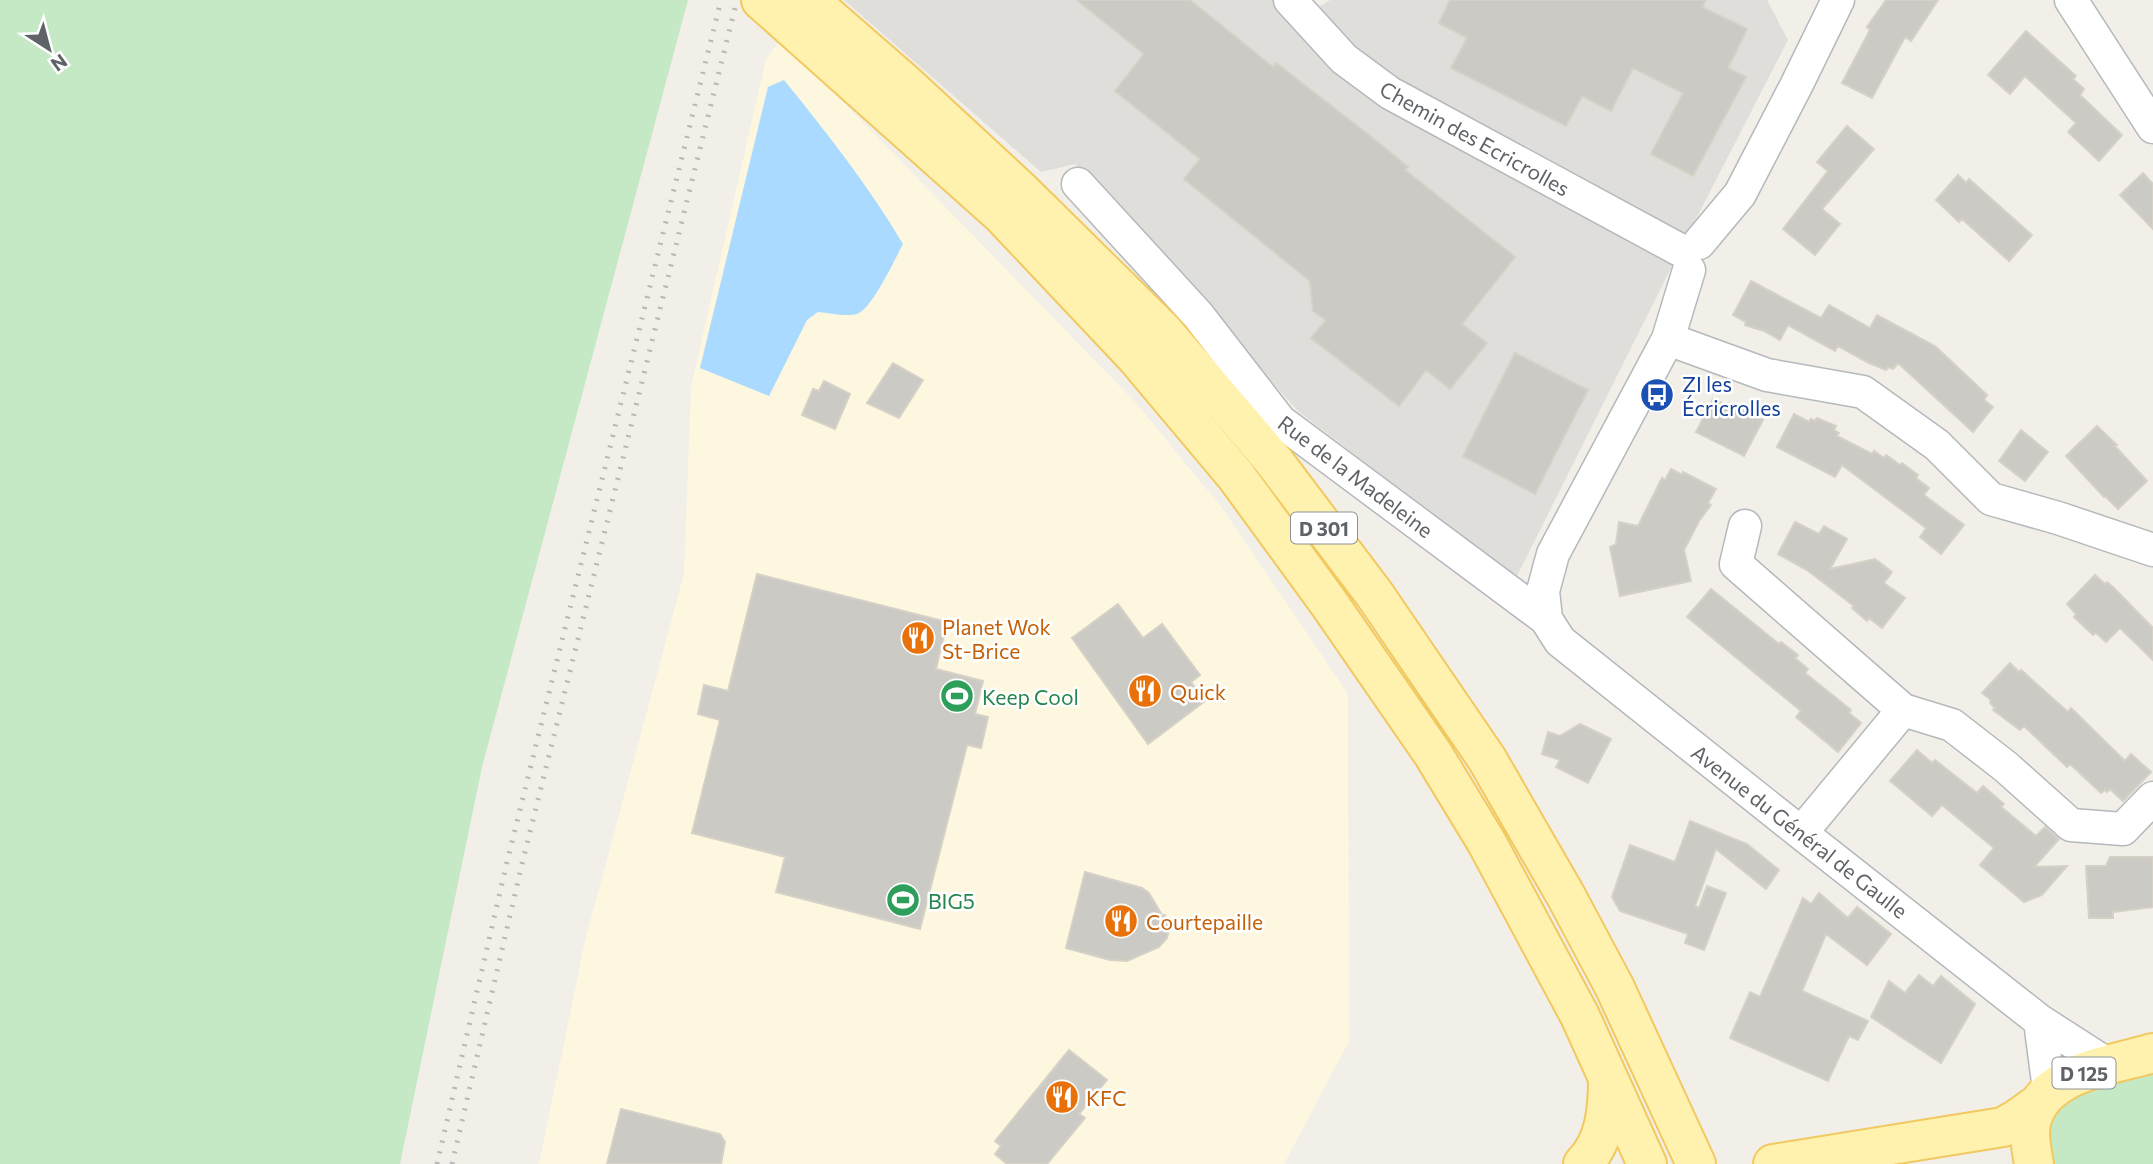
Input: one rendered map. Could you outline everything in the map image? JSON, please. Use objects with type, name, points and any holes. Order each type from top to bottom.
[{"type":"main road","name":"D 301","points":[[809,0],[901,80],[1050,219],[1163,331],[1273,460],[1375,595],[1494,770],[1609,976],[1696,1164]]},
{"type":"main road","name":"D 301","points":[[764,3],[1001,214],[1136,357],[1236,476],[1328,602],[1433,754],[1487,843],[1580,1016],[1647,1164]]},
{"type":"main road","points":[[1433,754],[1541,914],[1605,1032],[1645,1114],[1660,1138],[1685,1164]]},
{"type":"main road","name":"D 125","points":[[1773,1164],[2003,1127],[2069,1078],[2153,1053]]},
{"type":"main road","points":[[1583,1164],[1597,1144],[1605,1122],[1608,1075]]},
{"type":"main road","name":"D 125","points":[[2034,1164],[2030,1129],[2044,1097]]},
{"type":"street","name":"Chemin des Ecricrolles","points":[[1290,0],[1344,59],[1390,93],[1689,254]]},
{"type":"street","points":[[1553,630],[1543,590],[1553,554],[1668,339],[1689,254],[1740,194],[1838,0]]},
{"type":"street","points":[[2071,0],[2153,127]]},
{"type":"street","name":"Rue de la Madeleine","points":[[1078,184],[1198,315],[1280,421],[1553,630]]},
{"type":"street","points":[[1668,339],[1767,375],[1863,392],[1937,446],[1991,499],[2059,518],[2153,551]]},
{"type":"street","points":[[1745,526],[1736,564],[1903,710],[1952,725],[2006,767],[2071,825],[2123,829],[2153,798]]},
{"type":"street","name":"Avenue du Général de Gaulle","points":[[1553,630],[1801,833],[2040,1021],[2110,1066]]},
{"type":"street","points":[[1801,833],[1903,710]]},
{"type":"street","points":[[2040,1021],[2044,1097]]},
{"type":"shaded area","points":[[844,0],[1307,0],[1315,10],[1330,0],[1767,0],[1788,40],[1516,578],[1298,411],[1075,164],[1041,172]]},
{"type":"shaded area","points":[[781,38],[1136,403],[1222,508],[1348,694],[1349,1041],[1284,1164],[539,1164],[585,941],[684,574],[691,387],[766,59]]},
{"type":"green space","points":[[0,0],[688,0],[482,767],[400,1164],[0,1164]]},
{"type":"green space","points":[[2153,1072],[2153,1164],[2055,1164],[2047,1144],[2047,1129],[2054,1111],[2068,1098]]},
{"type":"water","points":[[784,80],[876,201],[903,244],[883,283],[863,310],[848,315],[818,312],[807,320],[769,396],[700,368],[768,87]]},
{"type":"building","points":[[1077,0],[1190,0],[1273,67],[1276,63],[1374,139],[1408,167],[1405,170],[1515,257],[1462,324],[1487,343],[1450,389],[1426,370],[1399,406],[1311,338],[1326,320],[1313,311],[1310,281],[1184,179],[1200,159],[1115,91],[1144,54]]},
{"type":"building","points":[[1450,0],[1706,0],[1702,7],[1747,29],[1728,68],[1746,77],[1693,176],[1651,154],[1683,93],[1633,68],[1611,111],[1582,96],[1566,126],[1451,68],[1467,38],[1439,23]]},
{"type":"building","points":[[1886,0],[1938,0],[1911,41],[1905,37],[1872,98],[1842,83],[1870,30],[1867,27]]},
{"type":"building","points":[[2026,31],[2076,76],[2073,79],[2084,89],[2080,95],[2122,135],[2099,161],[2068,132],[2076,123],[2025,76],[2010,94],[1988,75]]},
{"type":"building","points":[[1847,126],[1874,149],[1822,209],[1840,224],[1815,255],[1783,229],[1828,171],[1817,162]]},
{"type":"building","points":[[2143,173],[2153,184],[2153,229],[2120,195]]},
{"type":"building","points":[[1958,175],[1966,183],[1969,179],[2032,235],[2009,261],[1962,219],[1959,222],[1936,200]]},
{"type":"building","points":[[1751,281],[1821,318],[1829,305],[1870,328],[1877,315],[1935,346],[1987,395],[1984,400],[1993,407],[1973,432],[1898,363],[1893,369],[1888,367],[1886,370],[1838,346],[1835,351],[1788,325],[1780,340],[1745,325],[1746,322],[1733,315]]},
{"type":"building","points":[[1515,353],[1588,390],[1535,494],[1463,456]]},
{"type":"building","points":[[893,363],[923,380],[899,418],[867,403]]},
{"type":"building","points":[[824,381],[850,394],[835,429],[802,415],[813,389],[819,391]]},
{"type":"building","points":[[1713,399],[1728,406],[1730,403],[1763,420],[1744,456],[1696,432]]},
{"type":"building","points":[[1794,414],[1809,422],[1817,418],[1836,426],[1834,430],[1839,433],[1837,436],[1872,454],[1874,451],[1884,458],[1886,455],[1900,465],[1902,463],[1929,488],[1924,495],[1964,525],[1941,554],[1920,537],[1926,528],[1842,465],[1835,477],[1777,447]]},
{"type":"building","points":[[2097,426],[2147,481],[2118,509],[2066,456]]},
{"type":"building","points":[[2021,430],[2048,452],[2025,481],[1999,461]]},
{"type":"building","points":[[1671,469],[1682,475],[1683,472],[1716,489],[1708,503],[1711,505],[1684,550],[1691,581],[1620,596],[1610,547],[1616,544],[1619,522],[1638,526],[1662,478],[1665,480]]},
{"type":"building","points":[[1795,522],[1819,534],[1824,526],[1847,539],[1830,569],[1875,559],[1892,572],[1884,583],[1905,598],[1882,628],[1869,618],[1867,621],[1852,608],[1854,606],[1807,570],[1778,554]]},
{"type":"building","points":[[757,574],[947,622],[936,669],[983,681],[975,714],[988,717],[981,748],[967,745],[920,929],[776,892],[785,857],[692,833],[720,720],[698,714],[704,685],[728,691]]},
{"type":"building","points":[[2095,575],[2113,587],[2153,628],[2153,660],[2120,628],[2106,642],[2096,633],[2093,635],[2074,617],[2076,614],[2067,604]]},
{"type":"building","points":[[1711,589],[1779,644],[1781,642],[1798,655],[1795,658],[1808,669],[1805,673],[1851,710],[1849,713],[1861,723],[1838,752],[1796,717],[1801,711],[1687,617]]},
{"type":"building","points":[[1118,604],[1143,638],[1162,624],[1200,675],[1191,682],[1205,701],[1148,744],[1072,638]]},
{"type":"building","points":[[2010,663],[2068,712],[2071,708],[2125,761],[2131,754],[2151,772],[2123,801],[2110,789],[2101,793],[2070,764],[2067,767],[2024,726],[2020,730],[1993,710],[1995,708],[1990,703],[1991,700],[1982,693]]},
{"type":"building","points":[[1580,724],[1611,739],[1588,783],[1556,767],[1560,760],[1542,754],[1548,732],[1560,736]]},
{"type":"building","points":[[1917,750],[1932,763],[1935,760],[1977,793],[1983,786],[2004,804],[2001,807],[2036,836],[2045,827],[2059,839],[2034,867],[2067,866],[2042,895],[2024,902],[1980,865],[1994,848],[1942,805],[1932,816],[1890,781]]},
{"type":"building","points":[[1690,821],[1747,844],[1779,870],[1766,889],[1716,849],[1695,906],[1699,908],[1707,886],[1726,893],[1704,950],[1685,943],[1688,934],[1620,911],[1612,897],[1630,845],[1675,862]]},
{"type":"building","points":[[2110,857],[2153,857],[2153,907],[2113,912],[2113,918],[2089,918],[2086,866],[2106,866]]},
{"type":"building","points":[[1085,872],[1142,888],[1149,893],[1162,915],[1165,915],[1169,930],[1167,938],[1159,947],[1127,961],[1110,960],[1066,948]]},
{"type":"building","points":[[1819,893],[1848,918],[1857,907],[1891,934],[1867,965],[1826,934],[1802,991],[1868,1021],[1858,1040],[1849,1036],[1828,1081],[1730,1038],[1750,992],[1760,997],[1803,898],[1811,904]]},
{"type":"building","points":[[1919,975],[1933,986],[1941,976],[1975,1004],[1941,1063],[1871,1017],[1889,981],[1905,993]]},
{"type":"building","name":"KFC","points":[[1069,1050],[1107,1080],[1079,1114],[1085,1118],[1047,1164],[1007,1164],[995,1154],[1001,1146],[995,1141]]},
{"type":"building","points":[[621,1109],[720,1134],[725,1142],[721,1164],[607,1164]]},
{"type":"railway","points":[[437,1164],[507,862],[721,0]]},
{"type":"railway","points":[[452,1164],[522,864],[737,0]]},
{"type":"place","name":"ZI les Écricrolles","points":[[1657,395]]},
{"type":"place","name":"Planet Wok St-Brice","points":[[918,638]]},
{"type":"place","name":"Quick","points":[[1145,691]]},
{"type":"place","name":"Keep Cool","points":[[957,696]]},
{"type":"place","name":"BIG5","points":[[903,900]]},
{"type":"place","name":"Courtepaille","points":[[1121,921]]},
{"type":"place","name":"KFC","points":[[1062,1097]]}]
